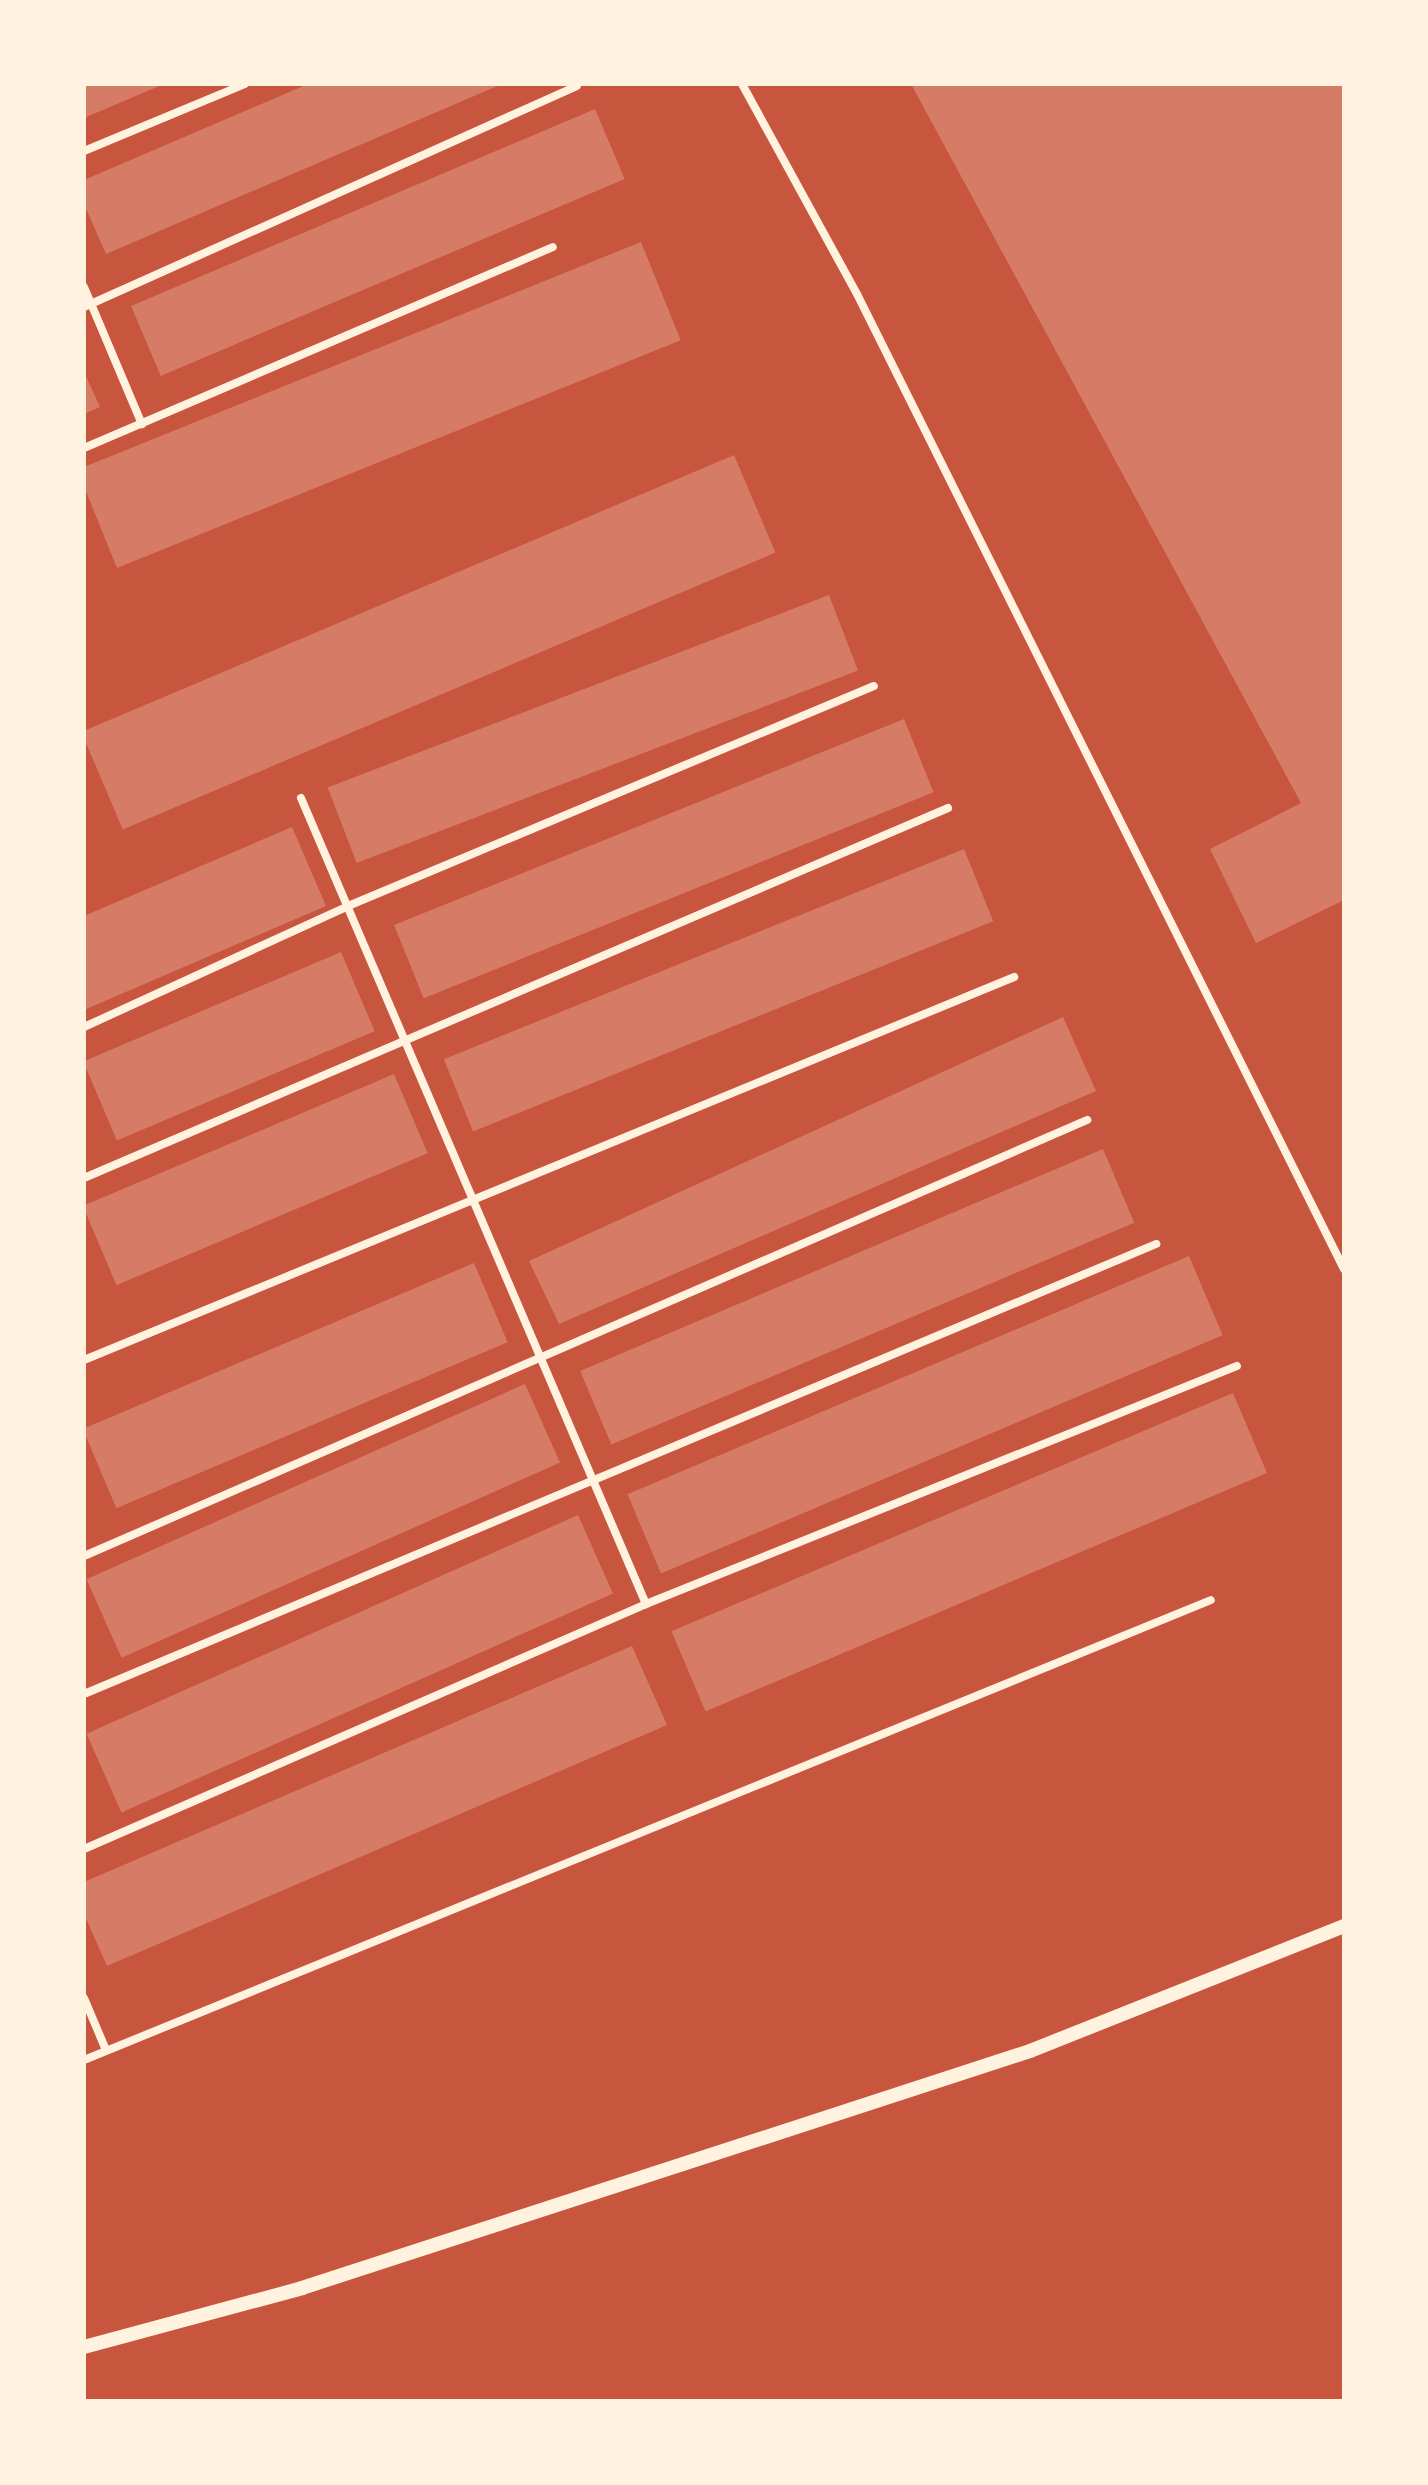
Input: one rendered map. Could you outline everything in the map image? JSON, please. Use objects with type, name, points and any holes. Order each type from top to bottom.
[{"type":"street","points":[[84,151],[245,84]]},
{"type":"street","points":[[742,84],[857,294],[1344,1269]]},
{"type":"street","points":[[88,306],[577,86]]},
{"type":"street","points":[[84,448],[553,247]]},
{"type":"street","points":[[84,287],[88,306],[142,424]]},
{"type":"street","points":[[84,1027],[348,906],[874,686]]},
{"type":"street","points":[[301,798],[646,1604]]},
{"type":"street","points":[[84,1178],[948,808]]},
{"type":"street","points":[[84,1360],[472,1196],[1014,977]]},
{"type":"street","points":[[84,1556],[1087,1120]]},
{"type":"street","points":[[84,1694],[1156,1244]]},
{"type":"street","points":[[84,1849],[646,1604],[1237,1366]]},
{"type":"street","points":[[84,2060],[1211,1600]]},
{"type":"street","points":[[84,2347],[302,2288],[1030,2051],[1344,1926]]},
{"type":"street","points":[[84,1998],[106,2050]]},
{"type":"building","points":[[84,84],[164,84],[84,118]]},
{"type":"building","points":[[308,84],[502,84],[106,254],[84,204],[84,180]]},
{"type":"building","points":[[911,84],[1344,84],[1344,900],[1256,943],[1210,849],[1301,803]]},
{"type":"building","points":[[595,109],[625,179],[161,376],[131,306]]},
{"type":"building","points":[[641,242],[681,340],[117,568],[84,486],[84,467]]},
{"type":"building","points":[[84,372],[100,407],[84,414]]},
{"type":"building","points":[[734,455],[775,553],[123,830],[84,738],[84,731]]},
{"type":"building","points":[[829,595],[858,671],[357,863],[328,787]]},
{"type":"building","points":[[904,719],[934,792],[424,998],[394,925]]},
{"type":"building","points":[[292,827],[326,906],[84,1010],[84,916]]},
{"type":"building","points":[[964,849],[993,921],[473,1131],[444,1059]]},
{"type":"building","points":[[341,952],[375,1031],[117,1141],[84,1061]]},
{"type":"building","points":[[1063,1017],[1096,1091],[559,1324],[529,1261]]},
{"type":"building","points":[[394,1074],[428,1153],[116,1285],[84,1206]]},
{"type":"building","points":[[1103,1149],[1134,1223],[611,1445],[580,1371]]},
{"type":"building","points":[[1189,1256],[1223,1335],[661,1574],[627,1494]]},
{"type":"building","points":[[474,1263],[508,1342],[116,1508],[84,1429]]},
{"type":"building","points":[[525,1384],[560,1463],[121,1658],[86,1579]]},
{"type":"building","points":[[1233,1393],[1267,1473],[705,1711],[671,1631]]},
{"type":"building","points":[[578,1515],[613,1594],[121,1812],[87,1734]]},
{"type":"building","points":[[632,1646],[667,1725],[107,1966],[84,1914],[84,1882]]}]
